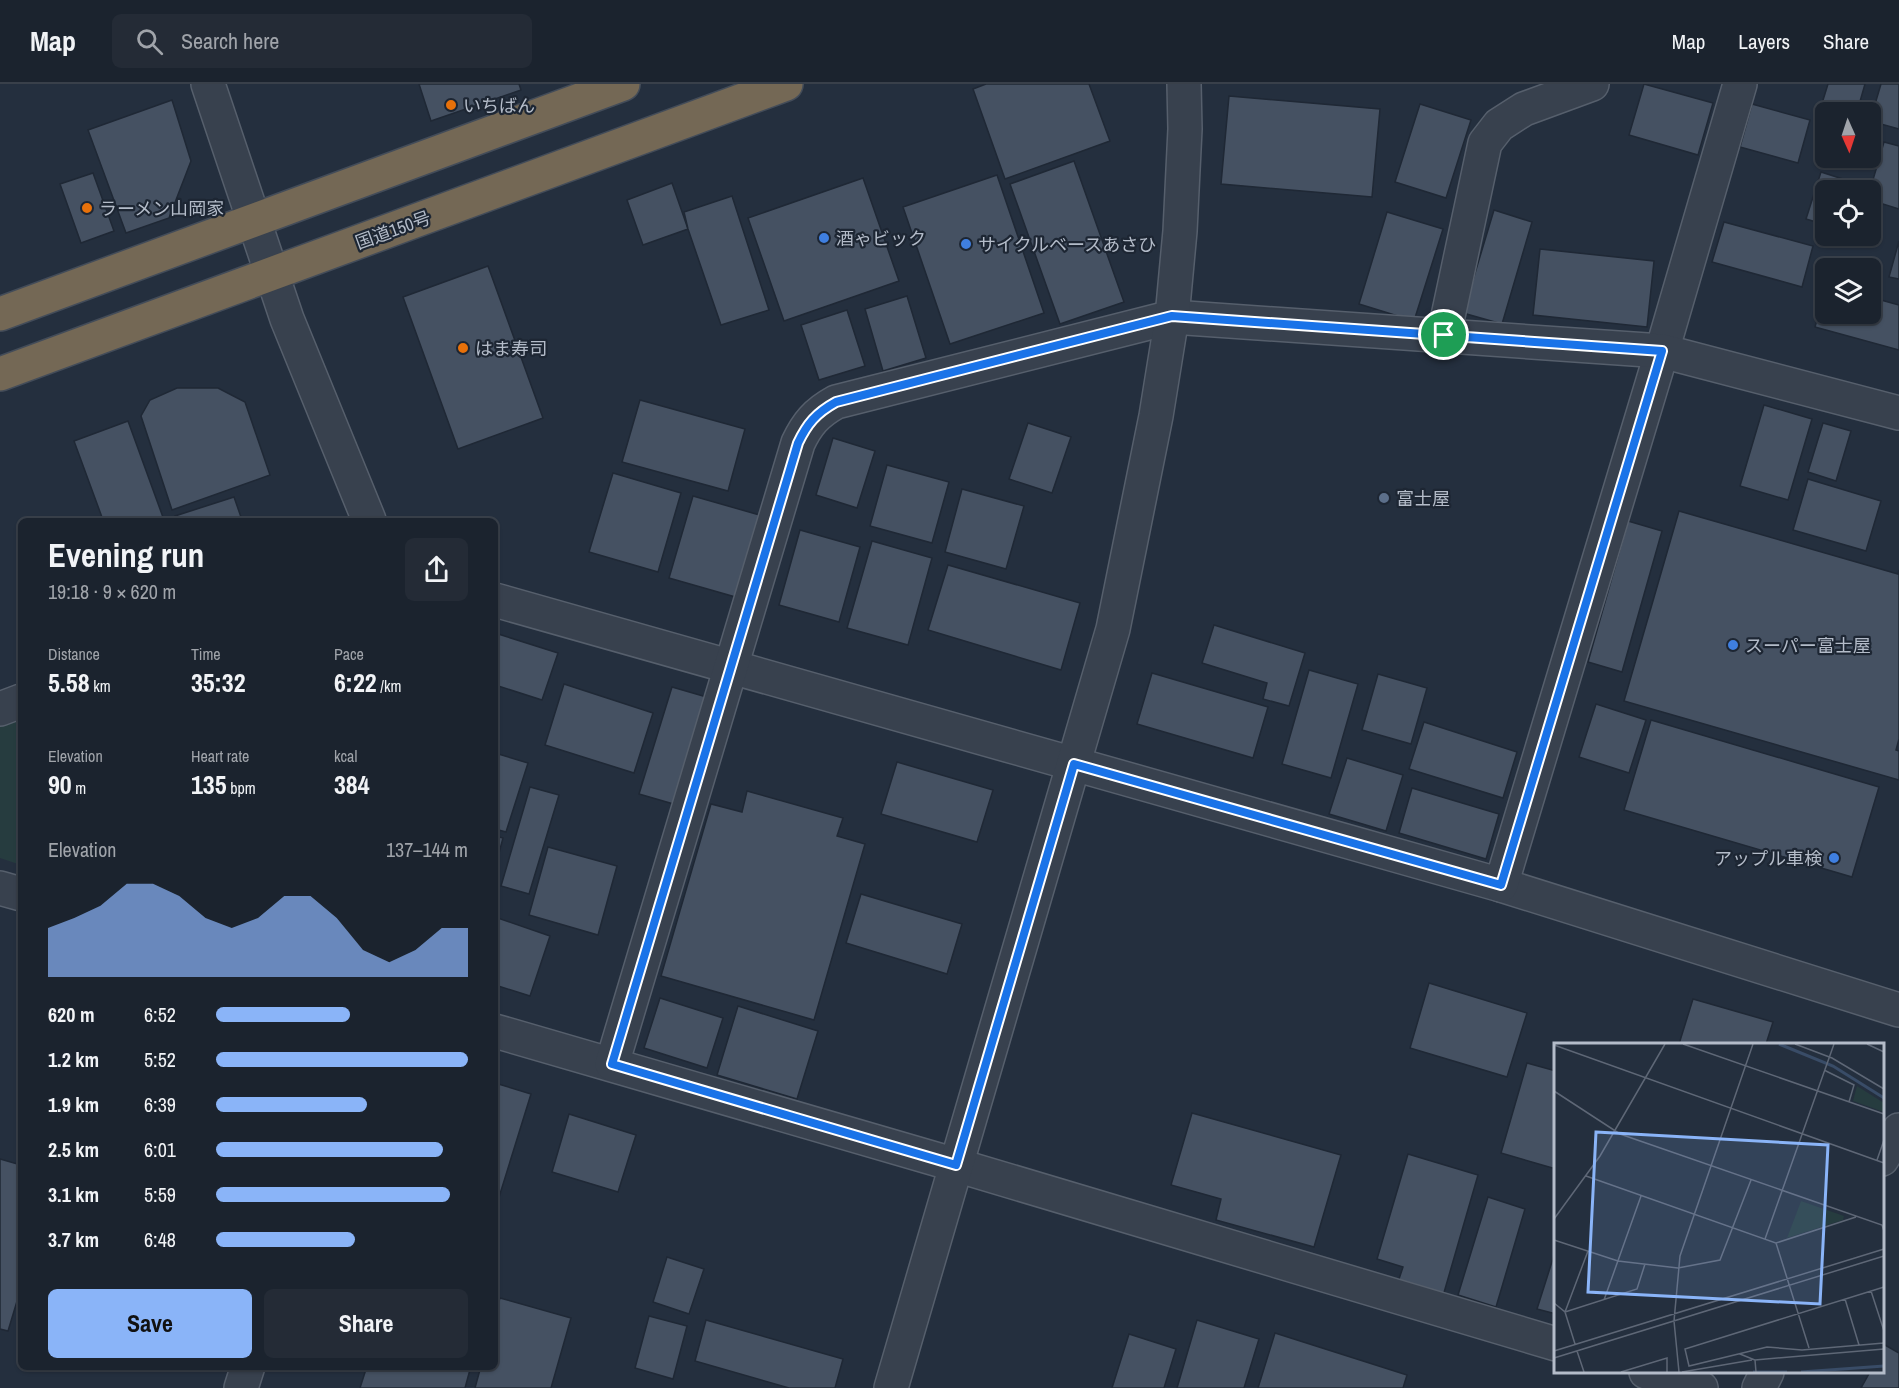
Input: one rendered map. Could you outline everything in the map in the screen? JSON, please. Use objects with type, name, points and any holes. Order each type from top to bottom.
[{"type":"highway","points":[[0,314],[623,84]]},
{"type":"highway","name":"国道150号","points":[[0,374],[786,84]]},
{"type":"street","points":[[208,84],[287,319],[368,518]]},
{"type":"street","points":[[891,1388],[1116,618],[1156,416],[1172,316],[1180,231],[1185,129],[1184,84]]},
{"type":"street","points":[[1444,335],[1485,143],[1499,124],[1524,109],[1592,84]]},
{"type":"street","points":[[1501,885],[1740,84]]},
{"type":"street","points":[[612,1064],[798,443],[806,426],[819,412],[836,402],[1172,316],[1662,351],[1899,413]]},
{"type":"street","points":[[498,601],[1501,885],[1899,1010]]},
{"type":"street","points":[[0,709],[18,702]]},
{"type":"street","points":[[0,888],[18,893]]},
{"type":"street","points":[[498,1033],[956,1165],[1554,1343]]},
{"type":"street","points":[[1884,1156],[1899,1130]]},
{"type":"street","points":[[242,1388],[247,1370]]},
{"type":"street","points":[[1652,1373],[1701,1388]]},
{"type":"street","points":[[1758,1388],[1766,1373]]},
{"type":"green space","points":[[18,716],[18,864],[0,858],[0,723]]},
{"type":"building","name":"いちばん","points":[[419,84],[519,84],[521,90],[431,121]]},
{"type":"building","points":[[986,84],[1089,84],[1110,141],[1005,179],[973,89]]},
{"type":"building","points":[[1644,84],[1713,103],[1698,155],[1629,135]]},
{"type":"building","points":[[1828,84],[1865,84],[1860,102],[1822,102]]},
{"type":"building","points":[[1881,84],[1899,84],[1899,129],[1881,124],[1881,102],[1876,102]]},
{"type":"building","points":[[1229,96],[1380,109],[1372,197],[1221,184]]},
{"type":"building","points":[[172,100],[191,161],[169,218],[126,233],[88,130]]},
{"type":"building","points":[[1420,104],[1471,120],[1446,198],[1395,182]]},
{"type":"building","points":[[1752,104],[1810,120],[1798,163],[1740,147]]},
{"type":"building","points":[[1884,142],[1899,146],[1899,209],[1881,203],[1881,180],[1873,180],[1876,168],[1881,168],[1881,152]]},
{"type":"building","points":[[1074,161],[1124,302],[1060,324],[1010,184]]},
{"type":"building","points":[[1821,172],[1846,180],[1818,180]]},
{"type":"building","name":"ラーメン山岡家","points":[[93,173],[114,231],[81,243],[60,184]]},
{"type":"building","points":[[997,175],[1044,313],[950,344],[903,207]]},
{"type":"building","points":[[863,178],[899,281],[784,321],[748,218]]},
{"type":"building","points":[[672,183],[688,229],[643,245],[627,200]]},
{"type":"building","points":[[1815,191],[1815,222],[1806,219]]},
{"type":"building","points":[[732,196],[769,310],[721,325],[684,212]]},
{"type":"building","points":[[1494,210],[1532,222],[1502,324],[1463,313]]},
{"type":"building","points":[[1387,212],[1443,229],[1414,321],[1359,304]]},
{"type":"building","points":[[1724,222],[1813,246],[1802,287],[1712,262]]},
{"type":"building","points":[[1899,241],[1899,279],[1889,277]]},
{"type":"building","points":[[1540,249],[1654,261],[1647,327],[1533,315]]},
{"type":"building","points":[[488,266],[543,418],[458,449],[403,297]]},
{"type":"building","points":[[907,296],[926,358],[883,371],[865,309]]},
{"type":"building","points":[[1881,300],[1899,305],[1899,350],[1815,327],[1816,324],[1881,324]]},
{"type":"building","points":[[847,310],[865,366],[819,380],[801,325]]},
{"type":"building","points":[[177,388],[218,388],[245,402],[270,475],[172,510],[141,416],[150,400]]},
{"type":"building","points":[[640,400],[745,429],[728,491],[622,462]]},
{"type":"building","points":[[1764,405],[1812,419],[1788,500],[1740,486]]},
{"type":"building","points":[[128,421],[163,518],[102,518],[74,441]]},
{"type":"building","points":[[1028,423],[1071,437],[1052,493],[1009,479]]},
{"type":"building","points":[[1823,423],[1851,431],[1836,481],[1808,472]]},
{"type":"building","points":[[833,438],[875,451],[857,508],[816,495]]},
{"type":"building","points":[[887,465],[949,482],[932,543],[870,526]]},
{"type":"building","points":[[613,473],[681,493],[658,572],[589,552]]},
{"type":"building","points":[[1808,479],[1881,501],[1866,551],[1793,530]]},
{"type":"building","points":[[962,489],[1024,506],[1006,569],[945,552]]},
{"type":"building","points":[[693,496],[763,516],[739,598],[669,578]]},
{"type":"building","points":[[234,497],[241,518],[176,518],[175,516]]},
{"type":"building","points":[[1679,511],[1898,574],[1899,570],[1899,739],[1896,750],[1899,751],[1899,780],[1624,701]]},
{"type":"building","points":[[1628,521],[1662,531],[1622,672],[1588,662]]},
{"type":"building","points":[[800,530],[860,547],[839,622],[779,605]]},
{"type":"building","points":[[872,541],[932,558],[908,645],[847,628]]},
{"type":"building","points":[[948,565],[1080,603],[1061,670],[928,630]]},
{"type":"building","points":[[1214,625],[1305,653],[1289,706],[1263,699],[1267,683],[1202,663]]},
{"type":"building","points":[[498,634],[558,653],[542,700],[498,686]]},
{"type":"building","points":[[1309,670],[1358,684],[1331,778],[1282,764]]},
{"type":"building","points":[[1152,673],[1268,707],[1253,758],[1137,724]]},
{"type":"building","points":[[1378,674],[1427,688],[1411,744],[1362,730]]},
{"type":"building","points":[[564,684],[653,713],[634,773],[545,745]]},
{"type":"building","points":[[672,687],[710,698],[677,805],[639,794]]},
{"type":"building","points":[[1596,704],[1646,720],[1629,773],[1579,757]]},
{"type":"building","points":[[1651,720],[1879,787],[1852,877],[1624,810]]},
{"type":"building","points":[[1424,722],[1517,752],[1503,798],[1409,769]]},
{"type":"building","points":[[498,754],[528,763],[506,832],[498,830]]},
{"type":"building","points":[[1347,758],[1403,775],[1386,831],[1329,814]]},
{"type":"building","points":[[897,762],[993,790],[977,842],[881,814]]},
{"type":"building","points":[[530,787],[559,795],[529,894],[501,886]]},
{"type":"building","points":[[1412,788],[1499,814],[1486,859],[1399,833]]},
{"type":"building","points":[[747,791],[843,818],[837,836],[865,844],[814,1020],[661,976],[711,804],[742,812]]},
{"type":"building","points":[[498,837],[503,838],[498,857]]},
{"type":"building","points":[[548,847],[617,866],[598,935],[529,915]]},
{"type":"building","points":[[861,894],[962,924],[947,974],[846,943]]},
{"type":"building","points":[[498,918],[550,936],[530,996],[498,986]]},
{"type":"building","points":[[1429,983],[1527,1013],[1507,1077],[1410,1048]]},
{"type":"building","points":[[660,998],[723,1018],[707,1068],[644,1048]]},
{"type":"building","points":[[1693,999],[1773,1022],[1766,1043],[1679,1043]]},
{"type":"building","points":[[738,1006],[818,1031],[797,1099],[717,1075]]},
{"type":"building","points":[[1527,1063],[1554,1070],[1554,1168],[1501,1153]]},
{"type":"building","points":[[498,1084],[531,1094],[498,1200]]},
{"type":"building","points":[[1192,1113],[1341,1155],[1314,1247],[1216,1220],[1221,1199],[1171,1185]]},
{"type":"building","points":[[569,1114],[636,1135],[618,1192],[552,1172]]},
{"type":"building","points":[[1408,1154],[1478,1175],[1443,1296],[1398,1282],[1403,1267],[1377,1259]]},
{"type":"building","points":[[0,1159],[18,1164],[18,1298],[8,1331],[0,1329]]},
{"type":"building","points":[[1488,1197],[1525,1209],[1496,1307],[1458,1295]]},
{"type":"building","points":[[1554,1255],[1554,1313],[1537,1309]]},
{"type":"building","points":[[667,1257],[704,1269],[689,1314],[653,1302]]},
{"type":"building","points":[[500,1298],[571,1318],[551,1388],[475,1388],[480,1370],[498,1370],[498,1305]]},
{"type":"building","points":[[649,1316],[687,1326],[673,1379],[635,1368]]},
{"type":"building","points":[[706,1320],[843,1359],[835,1388],[789,1388],[695,1361]]},
{"type":"building","points":[[1197,1320],[1259,1339],[1244,1388],[1177,1388]]},
{"type":"building","points":[[1275,1333],[1407,1375],[1403,1388],[1258,1388]]},
{"type":"building","points":[[1129,1334],[1176,1349],[1164,1388],[1112,1388]]},
{"type":"building","points":[[1885,1345],[1899,1353],[1899,1388],[1861,1388],[1869,1373],[1884,1373]]},
{"type":"building","points":[[366,1370],[470,1370],[465,1388],[360,1388]]},
{"type":"place","name":"いちばん","points":[[451,105]]},
{"type":"place","name":"ラーメン山岡家","points":[[87,208]]},
{"type":"place","name":"酒ゃビック","points":[[824,238]]},
{"type":"place","name":"サイクルベースあさひ","points":[[966,244]]},
{"type":"place","name":"はま寿司","points":[[463,348]]},
{"type":"place","name":"富士屋","points":[[1384,498]]},
{"type":"place","name":"スーパー富士屋","points":[[1733,645]]},
{"type":"place","name":"アップル車検","points":[[1834,858]]},
{"type":"route","points":[[1172,316],[1444,335],[1662,351],[1501,885],[1074,764],[956,1165],[612,1064],[798,443],[806,426],[819,412],[836,402],[1172,316]]}]
